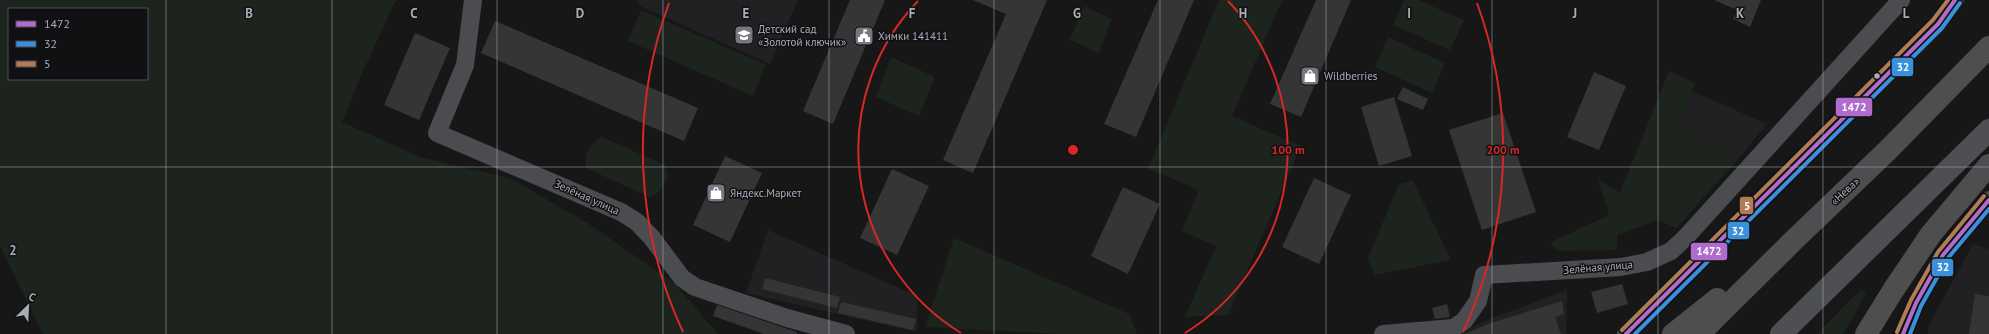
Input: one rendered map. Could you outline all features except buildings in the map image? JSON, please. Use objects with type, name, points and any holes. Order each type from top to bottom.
[{"type":"highway","name":"«Нева»","points":[[1699,334],[1888,150],[1989,47]]},
{"type":"highway","points":[[1866,334],[1931,234],[1989,165]]},
{"type":"highway","points":[[1673,334],[1794,240]]},
{"type":"main road","points":[[1781,334],[1989,130]]},
{"type":"street","name":"Зелёная улица","points":[[473,0],[465,65],[437,133],[621,212],[637,222],[652,238],[682,278],[695,287],[787,318],[846,334]]},
{"type":"street","name":"Зелёная улица","points":[[1382,334],[1453,328],[1464,321],[1478,301],[1484,275],[1622,267],[1647,262],[1671,250],[1686,237],[1901,0]]},
{"type":"street","points":[[1626,334],[1938,24],[1952,1]]},
{"type":"street","points":[[1903,334],[1916,303],[1943,255],[1989,200]]},
{"type":"shaded area","points":[[0,0],[398,0],[394,4],[360,78],[342,122],[420,157],[512,179],[592,226],[675,284],[718,334],[43,334],[0,246]]},
{"type":"shaded area","name":"Детский сад «Золотой ключик»","points":[[638,0],[798,0],[770,64],[640,6]]},
{"type":"shaded area","points":[[1219,0],[1282,0],[1232,116],[1301,146],[1228,315],[1185,317],[1216,246],[1182,231],[1199,190],[1148,169]]},
{"type":"shaded area","points":[[1404,0],[1418,0],[1464,20],[1450,50],[1393,25]]},
{"type":"shaded area","points":[[1084,6],[1112,19],[1099,53],[1070,40]]},
{"type":"shaded area","points":[[641,10],[766,65],[753,96],[628,41]]},
{"type":"shaded area","points":[[1388,37],[1445,63],[1432,93],[1375,67]]},
{"type":"shaded area","points":[[891,57],[935,77],[919,116],[876,97]]},
{"type":"shaded area","points":[[1669,71],[1695,83],[1678,127],[1741,156],[1676,228],[1658,220],[1617,235],[1617,250],[1557,251],[1551,242],[1609,215],[1598,179],[1620,193]]},
{"type":"shaded area","points":[[1692,91],[1767,124],[1741,156],[1678,127]]},
{"type":"shaded area","points":[[602,137],[665,165],[668,176],[657,193],[650,197],[586,168],[585,158],[590,146],[597,139]]},
{"type":"shaded area","points":[[1413,181],[1451,260],[1374,275],[1368,258],[1399,184]]},
{"type":"shaded area","points":[[768,230],[917,296],[917,332],[746,293]]},
{"type":"shaded area","points":[[954,238],[1129,314],[1137,334],[1061,334],[925,327]]},
{"type":"shaded area","points":[[1973,244],[1989,249],[1989,334],[1928,334],[1929,325]]},
{"type":"shaded area","points":[[1861,289],[1866,294],[1843,334],[1817,334]]},
{"type":"shaded area","points":[[1567,290],[1566,334],[1460,334],[1482,322]]},
{"type":"transit line","name":"5","points":[[1622,330],[1933,20],[1948,0]]},
{"type":"transit line","name":"1472","points":[[1626,334],[1938,24],[1955,0]]},
{"type":"transit line","name":"32","points":[[1635,334],[1942,28],[1960,3]]},
{"type":"transit line","name":"5","points":[[1897,332],[1911,300],[1938,252],[1984,196]]},
{"type":"transit line","name":"1472","points":[[1903,334],[1916,303],[1943,255],[1989,200]]},
{"type":"transit line","name":"32","points":[[1910,334],[1921,306],[1948,258],[1989,209]]},
{"type":"place","name":"Детский сад «Золотой ключик»","points":[[744,35]]},
{"type":"place","name":"Химки 141411","points":[[864,36]]},
{"type":"place","name":"Wildberries","points":[[1310,76]]},
{"type":"place","name":"Яндекс.Маркет","points":[[716,193]]}]
